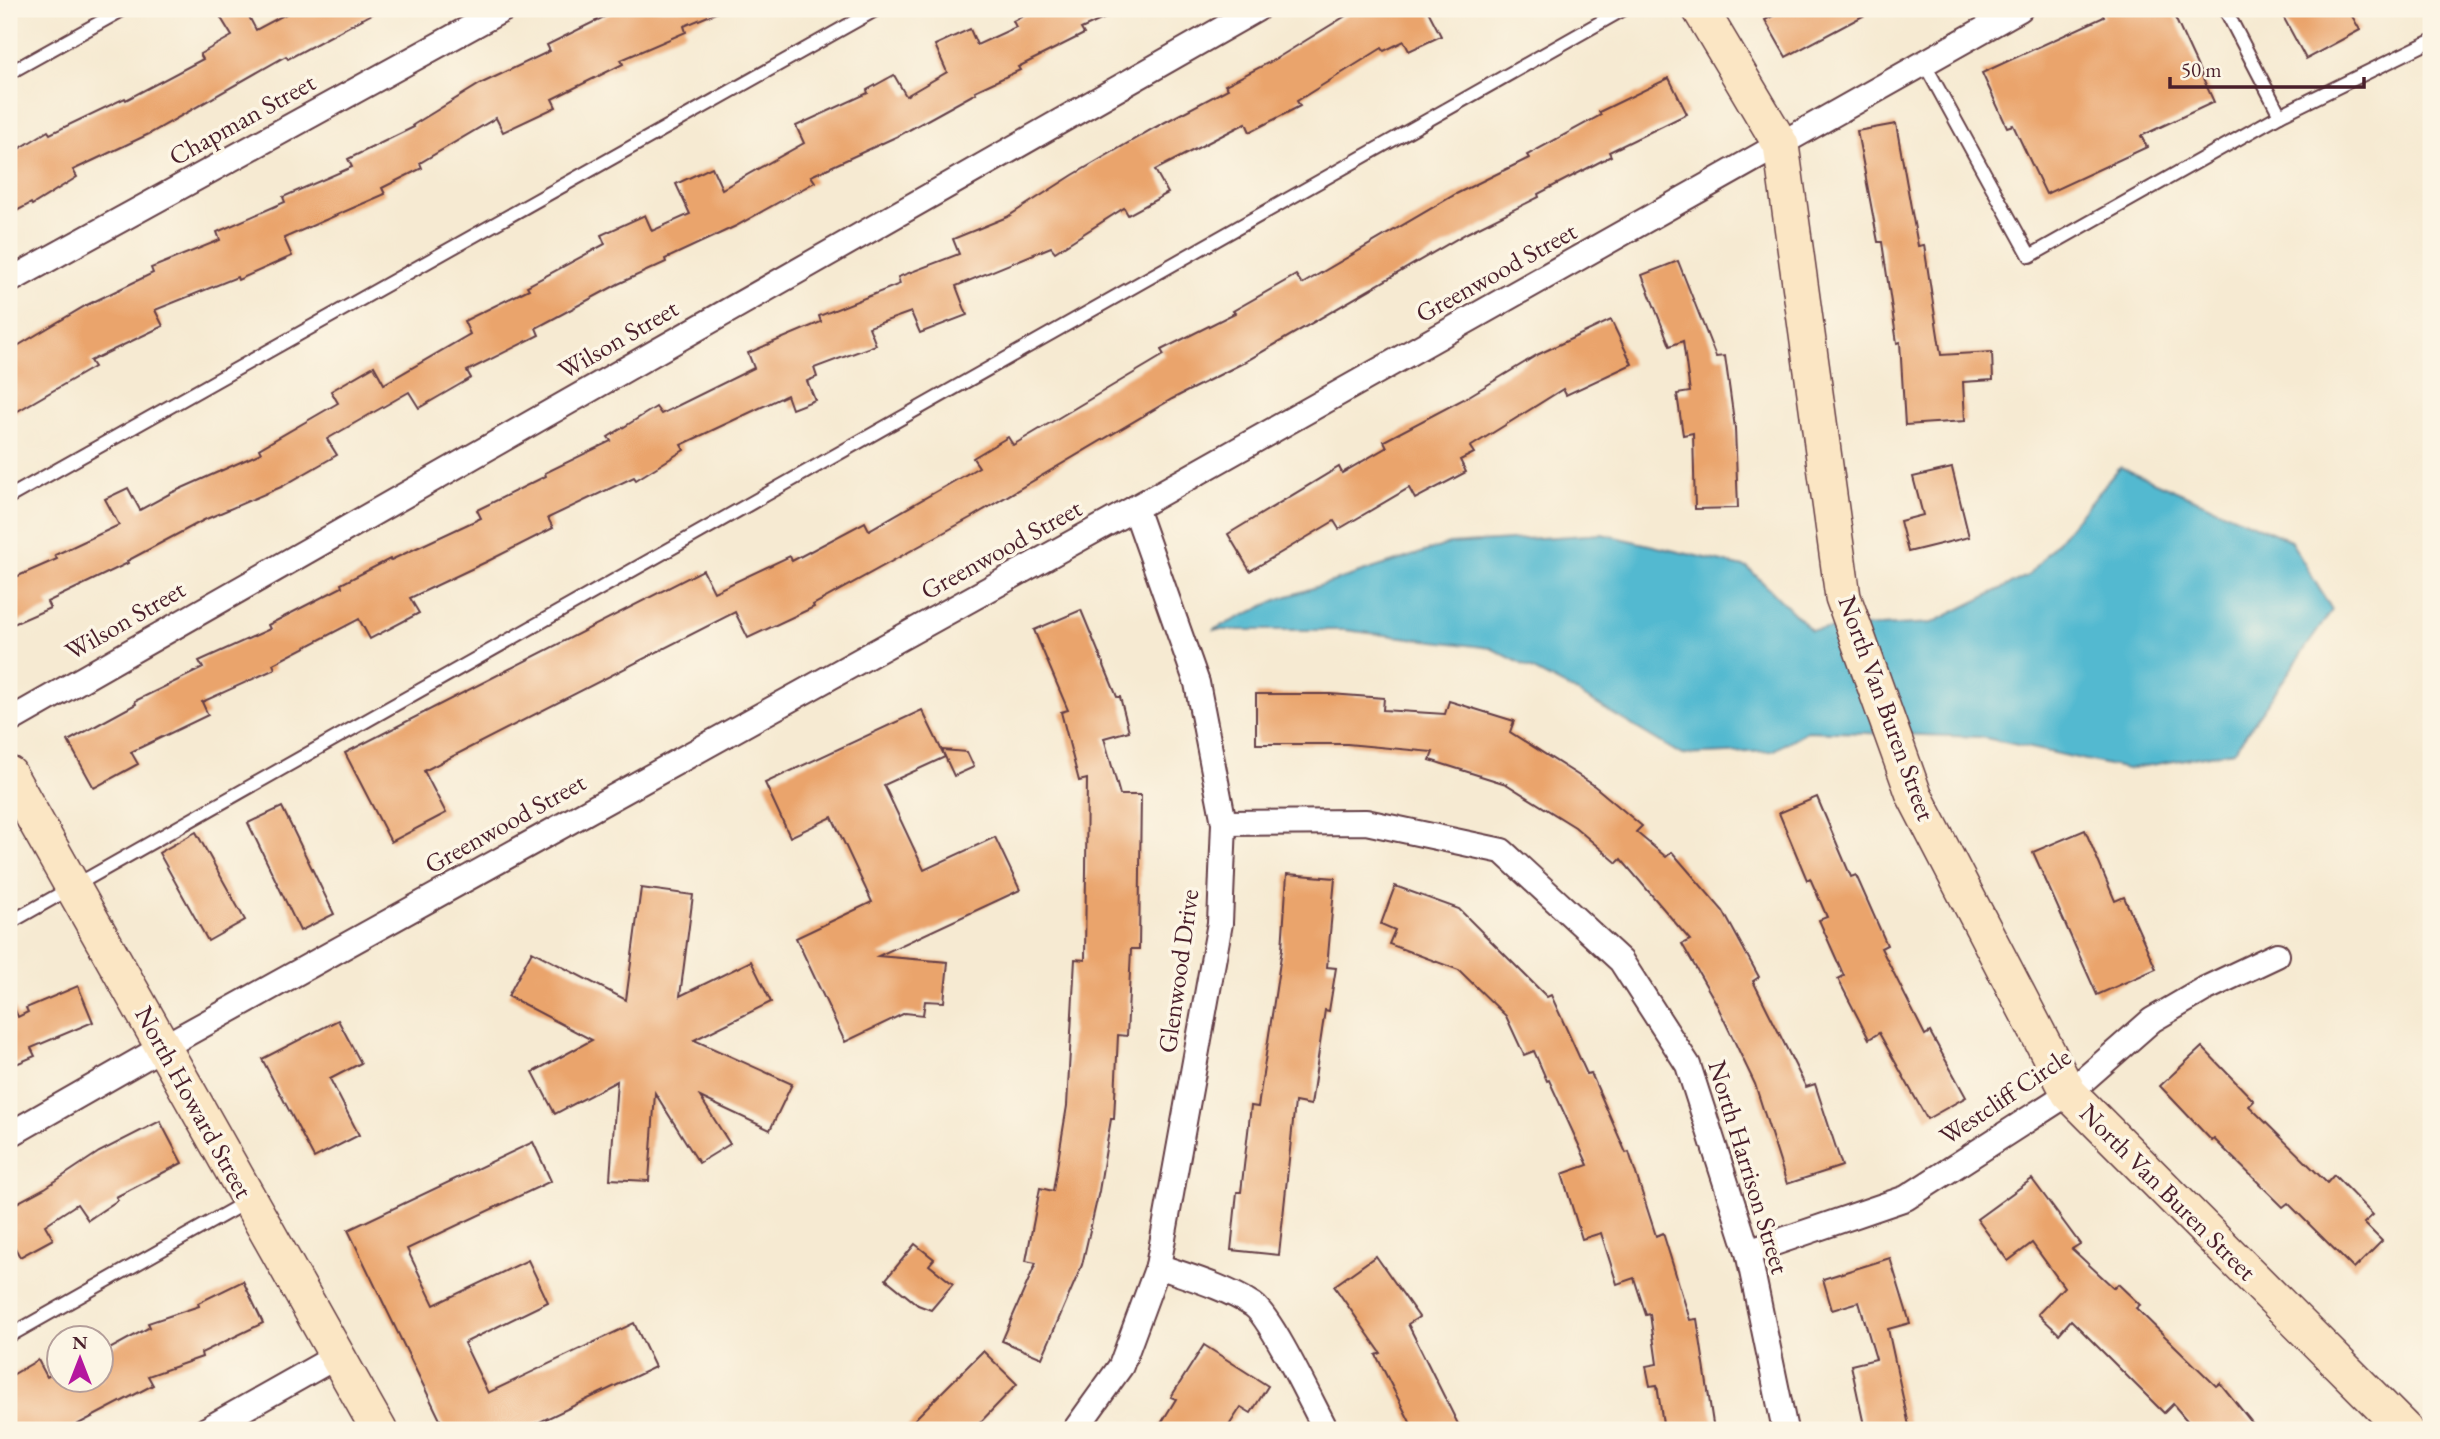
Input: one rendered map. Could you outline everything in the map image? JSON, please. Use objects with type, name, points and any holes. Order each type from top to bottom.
[{"type":"street","name":"Chapman Street","points":[[9,281],[504,9]]},
{"type":"street","name":"Wilson Street","points":[[9,720],[1256,9]]},
{"type":"street","name":"North Van Buren Street","points":[[1700,9],[1781,145],[1843,597],[1914,795],[2069,1093],[2405,1430]]},
{"type":"street","name":"Greenwood Street","points":[[9,1135],[1135,509],[2020,9]]},
{"type":"street","name":"Glenwood Drive","points":[[1074,1430],[1121,1366],[1158,1266],[1220,923],[1224,822],[1197,683],[1135,509]]},
{"type":"street","name":"North Howard Street","points":[[9,774],[379,1430]]},
{"type":"street","name":"North Harrison Street","points":[[1224,822],[1366,822],[1502,851],[1621,961],[1688,1065],[1748,1251],[1785,1430]]},
{"type":"street","name":"Westcliff Circle","points":[[1748,1251],[1906,1198],[2069,1093],[2152,1020],[2205,989],[2277,955]]},
{"type":"street","points":[[1158,1266],[1255,1306],[1272,1330],[1326,1430]]},
{"type":"street","points":[[206,1430],[337,1356]]},
{"type":"lane","points":[[9,73],[124,9]]},
{"type":"lane","points":[[9,497],[877,9]]},
{"type":"lane","points":[[9,923],[1624,9]]},
{"type":"lane","points":[[2225,9],[2280,114]]},
{"type":"lane","points":[[1924,63],[2030,256],[2280,114],[2431,41]]},
{"type":"lane","points":[[9,1335],[249,1200]]},
{"type":"water","points":[[2120,467],[2290,540],[2332,610],[2234,751],[2127,769],[1981,737],[1807,731],[1772,751],[1682,755],[1578,693],[1491,648],[1345,630],[1213,630],[1279,599],[1449,544],[1602,534],[1748,568],[1811,630],[1932,623],[2029,575]]},
{"type":"building","points":[[236,9],[245,9],[256,30],[295,9],[381,9],[288,59],[286,56],[149,134],[73,170],[77,177],[32,205],[31,203],[9,215],[9,155],[48,131],[50,134],[125,98],[126,100],[203,59],[200,54],[232,36],[221,18]]},
{"type":"building","points":[[620,9],[725,9],[684,26],[686,32],[621,60],[623,64],[552,99],[556,107],[503,132],[496,118],[420,163],[422,168],[382,188],[385,194],[284,238],[292,256],[238,280],[237,277],[155,310],[163,326],[90,361],[94,367],[9,416],[9,351],[85,306],[153,273],[151,268],[220,240],[217,232],[285,202],[283,197],[352,167],[348,159],[414,127],[413,125],[480,84],[550,51],[547,45]]},
{"type":"building","points":[[1037,9],[1125,9],[1081,29],[1084,34],[1018,67],[1020,70],[975,91],[976,93],[900,135],[811,176],[815,182],[736,226],[665,259],[666,262],[618,284],[536,328],[539,335],[467,371],[471,378],[419,408],[409,392],[327,439],[337,455],[281,487],[204,520],[127,561],[128,563],[47,602],[50,608],[9,626],[9,580],[57,559],[55,555],[119,525],[105,499],[128,488],[140,510],[171,493],[261,453],[259,449],[338,403],[331,391],[374,366],[384,384],[470,334],[464,321],[529,289],[527,286],[605,244],[601,235],[645,215],[652,231],[690,214],[676,184],[712,167],[722,189],[804,143],[796,126],[868,93],[867,90],[894,75],[906,96],[947,72],[935,45],[970,29],[977,45],[1016,27],[1013,21]]},
{"type":"building","points":[[1357,9],[1427,9],[1441,36],[1409,51],[1404,41],[1384,51],[1382,48],[1297,101],[1300,106],[1250,132],[1246,123],[1155,170],[1168,193],[1128,215],[1124,208],[1055,252],[1051,247],[956,286],[967,315],[920,333],[911,312],[869,327],[876,345],[814,368],[817,377],[807,381],[815,400],[792,409],[787,395],[681,445],[684,450],[636,480],[634,477],[548,518],[553,528],[410,598],[419,613],[370,639],[359,619],[273,664],[275,669],[202,702],[208,715],[131,752],[138,764],[94,788],[68,741],[136,704],[135,701],[203,668],[199,661],[270,629],[268,625],[342,587],[341,584],[481,518],[477,510],[611,441],[608,437],[656,407],[661,414],[754,368],[748,353],[821,322],[819,316],[900,284],[898,277],[959,254],[953,239],[1007,217],[1154,128],[1228,89],[1225,85],[1274,60]]},
{"type":"building","points":[[1786,9],[1876,9],[1786,57],[1765,20]]},
{"type":"building","points":[[2100,9],[2171,9],[2214,102],[2141,136],[2147,147],[2046,194],[2013,125],[2007,127],[1982,73],[2104,17]]},
{"type":"building","points":[[2279,9],[2348,9],[2360,30],[2306,59]]},
{"type":"building","points":[[1669,78],[1687,114],[1609,152],[1611,156],[1538,194],[1539,197],[1467,233],[1243,363],[1172,399],[970,518],[813,605],[814,607],[748,638],[735,612],[424,771],[446,813],[391,842],[345,753],[703,570],[714,592],[790,556],[792,561],[865,522],[869,530],[979,467],[973,458],[1008,437],[1013,445],[1164,355],[1161,350],[1235,313],[1233,311],[1296,275],[1302,284],[1456,194],[1529,158],[1527,155],[1601,115],[1599,112]]},
{"type":"building","points":[[1896,124],[1918,246],[1924,245],[1941,355],[1992,352],[1993,380],[1963,382],[1965,421],[1905,425],[1900,342],[1897,343],[1882,242],[1878,242],[1857,131]]},
{"type":"building","points":[[1678,261],[1716,357],[1725,356],[1735,428],[1738,508],[1695,509],[1693,433],[1683,435],[1677,394],[1690,392],[1683,341],[1670,346],[1642,275]]},
{"type":"building","points":[[1611,320],[1632,364],[1566,395],[1563,389],[1470,447],[1474,453],[1460,460],[1466,472],[1415,499],[1409,488],[1339,529],[1334,521],[1250,571],[1228,534],[1339,467],[1342,473],[1387,447],[1384,441],[1464,399],[1537,355]]},
{"type":"building","points":[[1952,468],[1969,537],[1908,552],[1900,521],[1923,515],[1913,477]]},
{"type":"building","points":[[1081,610],[1117,697],[1120,697],[1129,731],[1104,738],[1120,795],[1141,795],[1139,949],[1131,949],[1127,1036],[1118,1035],[1114,1119],[1111,1119],[1099,1191],[1082,1265],[1042,1358],[1002,1341],[1036,1263],[1026,1261],[1040,1188],[1053,1191],[1067,1106],[1075,959],[1085,960],[1087,779],[1079,781],[1061,712],[1068,710],[1034,630]]},
{"type":"building","points":[[1256,694],[1330,694],[1384,698],[1383,710],[1445,714],[1449,701],[1514,721],[1510,732],[1592,784],[1642,826],[1636,832],[1666,857],[1672,852],[1723,911],[1759,977],[1753,981],[1806,1087],[1815,1084],[1842,1166],[1787,1184],[1755,1084],[1715,1001],[1682,944],[1690,940],[1621,859],[1617,863],[1575,827],[1506,784],[1430,760],[1433,752],[1347,744],[1256,744]]},
{"type":"building","points":[[922,710],[945,757],[884,785],[924,870],[995,837],[1020,890],[878,956],[948,962],[944,1002],[925,1001],[923,1015],[905,1013],[845,1042],[796,938],[872,902],[832,817],[790,837],[765,783]]},
{"type":"building","points":[[942,750],[967,752],[974,767],[954,776]]},
{"type":"building","points":[[1817,797],[1851,877],[1856,875],[1887,945],[1881,948],[1925,1035],[1930,1032],[1966,1097],[1927,1119],[1879,1033],[1869,1039],[1838,979],[1844,976],[1819,920],[1827,917],[1810,878],[1807,880],[1779,813]]},
{"type":"building","points":[[282,807],[334,914],[300,931],[248,823]]},
{"type":"building","points":[[2085,830],[2115,901],[2124,897],[2156,969],[2097,995],[2033,852]]},
{"type":"building","points":[[196,832],[245,920],[208,941],[159,853]]},
{"type":"building","points":[[1287,874],[1335,878],[1327,967],[1336,968],[1329,1011],[1325,1010],[1311,1105],[1295,1102],[1279,1255],[1231,1250],[1251,1106],[1258,1107],[1282,949]]},
{"type":"building","points":[[1395,886],[1459,909],[1547,997],[1551,995],[1587,1074],[1591,1073],[1626,1153],[1629,1152],[1656,1236],[1663,1233],[1690,1320],[1697,1319],[1714,1430],[1664,1430],[1657,1385],[1650,1386],[1646,1366],[1657,1364],[1650,1314],[1646,1315],[1634,1278],[1617,1284],[1601,1233],[1582,1239],[1562,1174],[1588,1165],[1549,1080],[1547,1081],[1534,1051],[1524,1055],[1506,1016],[1459,970],[1389,944],[1395,930],[1381,924]]},
{"type":"building","points":[[641,888],[693,895],[680,996],[751,961],[771,1002],[694,1040],[792,1084],[770,1130],[700,1097],[730,1144],[699,1163],[655,1093],[649,1181],[610,1179],[617,1081],[555,1114],[533,1072],[592,1040],[508,996],[532,951],[626,1000]]},
{"type":"building","points":[[78,986],[93,1022],[31,1048],[35,1056],[9,1067],[9,996],[18,1017],[28,1012],[26,1008]]},
{"type":"building","points":[[338,1020],[361,1063],[330,1079],[359,1135],[314,1158],[262,1059]]},
{"type":"building","points":[[2202,1047],[2254,1101],[2249,1106],[2327,1183],[2334,1175],[2373,1215],[2364,1223],[2382,1241],[2354,1269],[2288,1203],[2283,1207],[2214,1139],[2212,1141],[2160,1086]]},
{"type":"building","points":[[160,1121],[182,1163],[116,1197],[118,1200],[88,1220],[77,1204],[45,1225],[53,1239],[20,1257],[9,1237],[9,1207],[45,1188],[99,1152]]},
{"type":"building","points":[[533,1142],[551,1181],[407,1249],[434,1305],[528,1260],[548,1302],[464,1343],[488,1393],[634,1323],[655,1367],[523,1430],[445,1430],[348,1230]]},
{"type":"building","points":[[2032,1179],[2080,1244],[2072,1249],[2114,1288],[2118,1284],[2140,1305],[2136,1308],[2216,1386],[2220,1383],[2258,1430],[2195,1430],[2173,1404],[2164,1413],[2071,1320],[2059,1334],[2038,1314],[2064,1287],[2032,1243],[2008,1261],[1977,1219]]},
{"type":"building","points":[[915,1244],[934,1259],[929,1265],[953,1284],[931,1310],[918,1305],[886,1279]]},
{"type":"building","points":[[1376,1256],[1419,1317],[1408,1324],[1461,1430],[1414,1430],[1376,1355],[1381,1353],[1334,1286]]},
{"type":"building","points":[[1890,1258],[1910,1323],[1888,1329],[1910,1430],[1865,1430],[1851,1365],[1876,1359],[1859,1302],[1832,1310],[1823,1279]]},
{"type":"building","points":[[243,1281],[263,1323],[201,1353],[202,1357],[148,1376],[153,1385],[67,1430],[9,1430],[9,1377],[38,1360],[46,1375],[46,1394],[116,1394],[116,1345],[150,1327],[148,1323],[199,1306],[198,1303]]},
{"type":"building","points":[[1204,1345],[1268,1386],[1251,1413],[1241,1407],[1226,1430],[1157,1430],[1176,1399],[1171,1397]]},
{"type":"building","points":[[983,1351],[1017,1384],[973,1430],[904,1430]]}]
